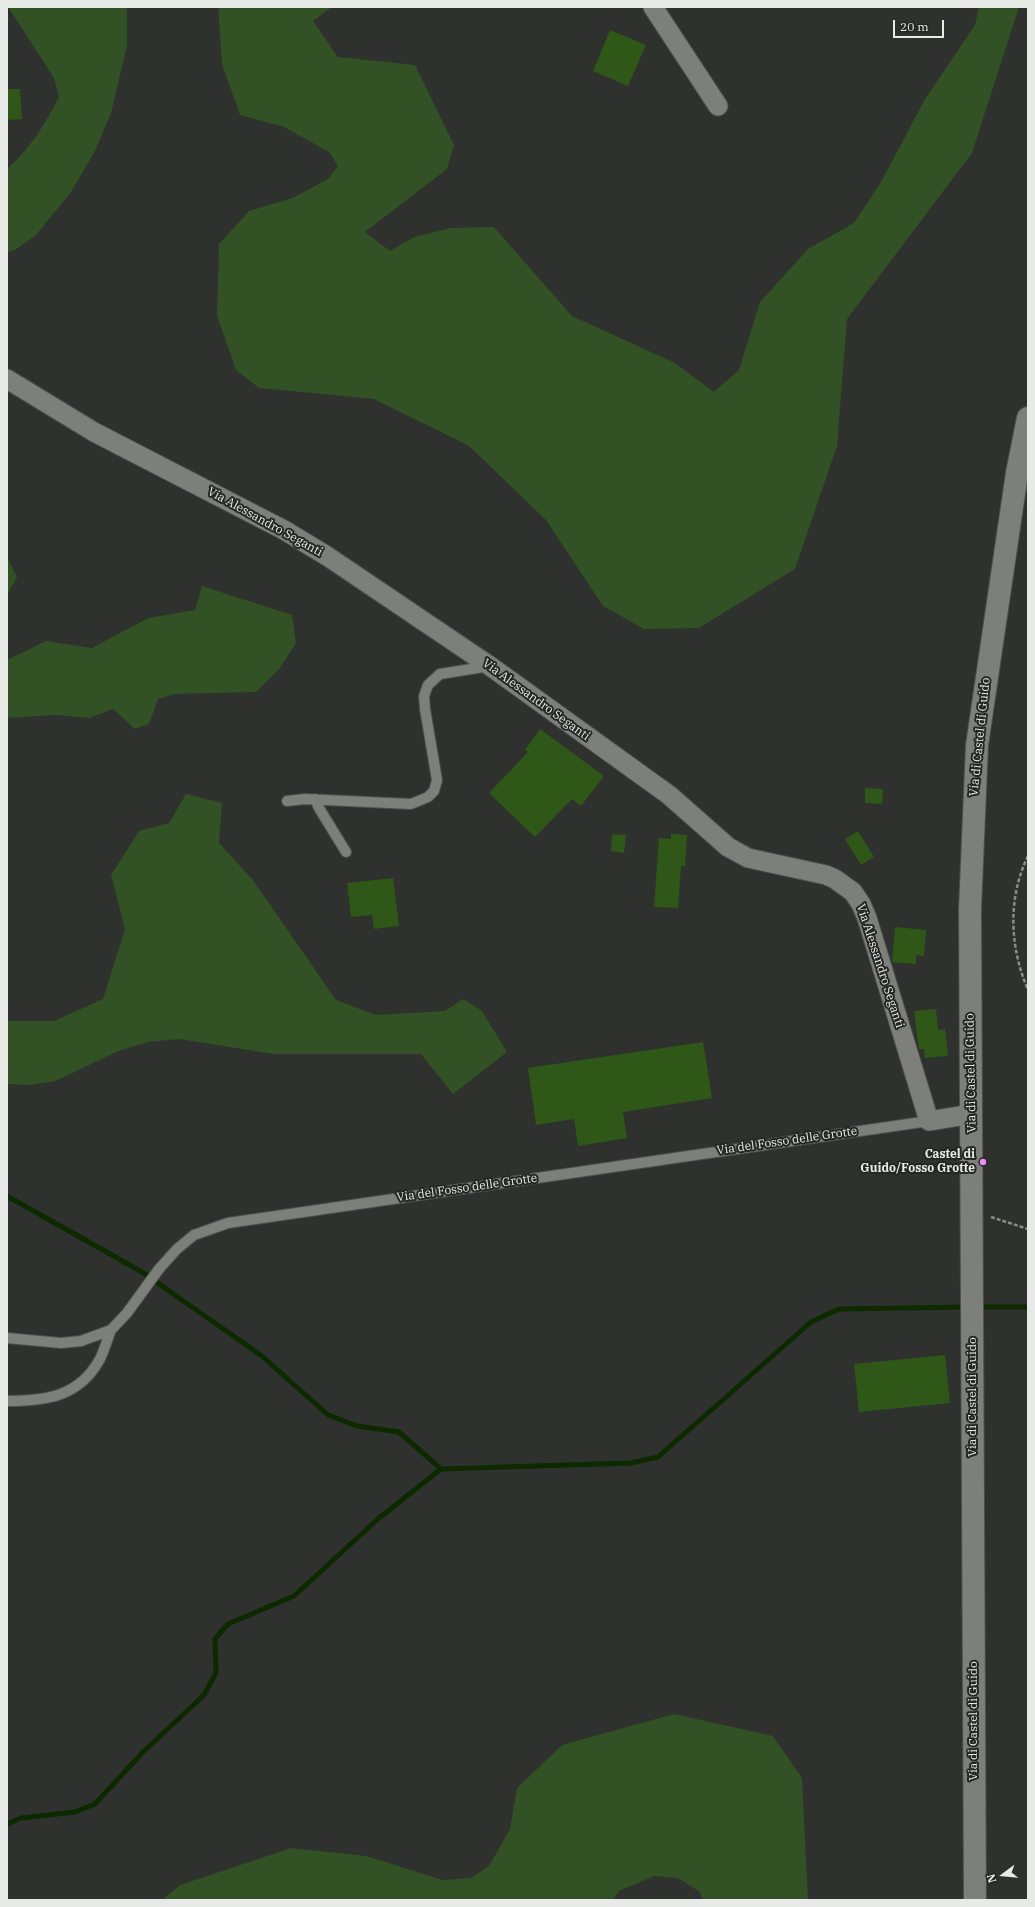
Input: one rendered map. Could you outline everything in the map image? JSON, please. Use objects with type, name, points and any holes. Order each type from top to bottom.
[{"type":"street","points":[[653,7],[718,106]]},
{"type":"street","name":"Via Alessandro Seganti","points":[[7,379],[94,432],[289,533],[363,580],[490,666],[669,795],[732,849],[748,858],[826,875],[835,879],[853,892],[861,904],[867,918],[929,1121]]},
{"type":"street","name":"Via di Castel di Guido","points":[[975,1900],[970,909],[975,765],[979,725],[1017,473],[1028,418]]},
{"type":"street","name":"Via del Fosso delle Grotte","points":[[929,1121],[972,1114]]},
{"type":"lane","points":[[287,801],[315,799],[411,804],[428,797],[434,791],[437,780],[425,710],[424,696],[428,685],[440,674],[490,666]]},
{"type":"lane","points":[[315,799],[346,852]]},
{"type":"lane","name":"Via del Fosso delle Grotte","points":[[7,1338],[61,1342],[81,1341],[110,1330],[127,1313],[159,1269],[177,1249],[194,1235],[228,1223],[601,1170],[708,1152],[929,1121]]},
{"type":"lane","points":[[7,1401],[34,1401],[55,1397],[78,1385],[90,1374],[100,1359],[110,1330]]},
{"type":"path","points":[[1028,856],[1022,870],[1014,905],[1014,935],[1020,971],[1028,990]]},
{"type":"path","points":[[972,1210],[1028,1229]]},
{"type":"green space","points":[[8,7],[127,7],[127,46],[111,113],[95,151],[71,192],[36,235],[15,250],[7,252],[7,169],[30,145],[59,97],[54,78]]},
{"type":"green space","points":[[218,7],[332,7],[313,21],[338,57],[415,65],[454,145],[447,169],[365,232],[390,251],[414,237],[451,228],[494,227],[572,316],[675,363],[714,392],[739,370],[760,302],[808,249],[854,223],[881,182],[925,99],[975,25],[979,7],[1019,7],[972,153],[847,319],[837,446],[795,569],[699,628],[644,629],[603,606],[546,520],[469,446],[374,399],[259,388],[236,370],[217,316],[219,244],[249,211],[293,198],[328,179],[338,166],[329,152],[284,127],[240,115],[222,64]]},
{"type":"green space","points":[[7,557],[17,577],[7,595]]},
{"type":"green space","points":[[202,586],[292,615],[296,643],[280,668],[256,692],[174,694],[158,699],[149,724],[135,729],[113,709],[89,718],[56,715],[7,718],[7,660],[46,641],[92,648],[148,618],[195,610]]},
{"type":"green space","points":[[186,794],[222,803],[219,843],[253,880],[336,1000],[376,1015],[445,1011],[463,999],[482,1011],[507,1052],[453,1094],[421,1054],[274,1054],[179,1039],[148,1042],[116,1052],[56,1081],[29,1085],[7,1084],[7,1021],[54,1021],[103,999],[125,929],[111,875],[139,831],[169,823]]},
{"type":"green space","points":[[674,1714],[773,1736],[802,1778],[808,1900],[703,1900],[700,1892],[678,1878],[654,1876],[619,1891],[613,1900],[162,1900],[180,1885],[291,1848],[366,1856],[443,1880],[471,1878],[489,1866],[510,1829],[517,1788],[562,1745]]},
{"type":"building","points":[[610,30],[646,45],[628,86],[593,71]]},
{"type":"building","points":[[7,89],[20,89],[22,119],[7,120]]},
{"type":"building","points":[[540,729],[604,776],[581,806],[572,799],[535,837],[489,793],[528,752],[525,750]]},
{"type":"building","points":[[865,788],[883,789],[882,804],[865,803]]},
{"type":"building","points":[[858,831],[874,857],[861,865],[845,839]]},
{"type":"building","points":[[612,834],[626,835],[624,853],[611,851]]},
{"type":"building","points":[[671,834],[687,835],[685,866],[681,866],[678,908],[654,907],[659,838],[671,839]]},
{"type":"building","points":[[393,878],[399,926],[374,929],[372,915],[351,917],[347,883]]},
{"type":"building","points":[[895,927],[926,930],[924,956],[916,955],[916,964],[892,962]]},
{"type":"building","points":[[936,1009],[938,1030],[945,1029],[948,1056],[925,1058],[924,1049],[919,1049],[914,1011]]},
{"type":"building","points":[[703,1042],[712,1098],[623,1112],[627,1138],[578,1146],[574,1119],[536,1125],[528,1068]]},
{"type":"building","points":[[945,1355],[950,1403],[859,1412],[854,1364]]},
{"type":"waterway","points":[[7,1196],[142,1272],[262,1356],[328,1415],[357,1426],[399,1432],[441,1469],[631,1463],[658,1457],[811,1322],[839,1309],[966,1307]]},
{"type":"waterway","points":[[976,1307],[1028,1307]]},
{"type":"waterway","points":[[7,1824],[21,1818],[75,1812],[95,1804],[143,1752],[204,1695],[216,1673],[215,1639],[228,1624],[294,1596],[379,1518],[441,1469]]},
{"type":"place","name":"Castel di Guido/Fosso Grotte","points":[[983,1162]]}]
